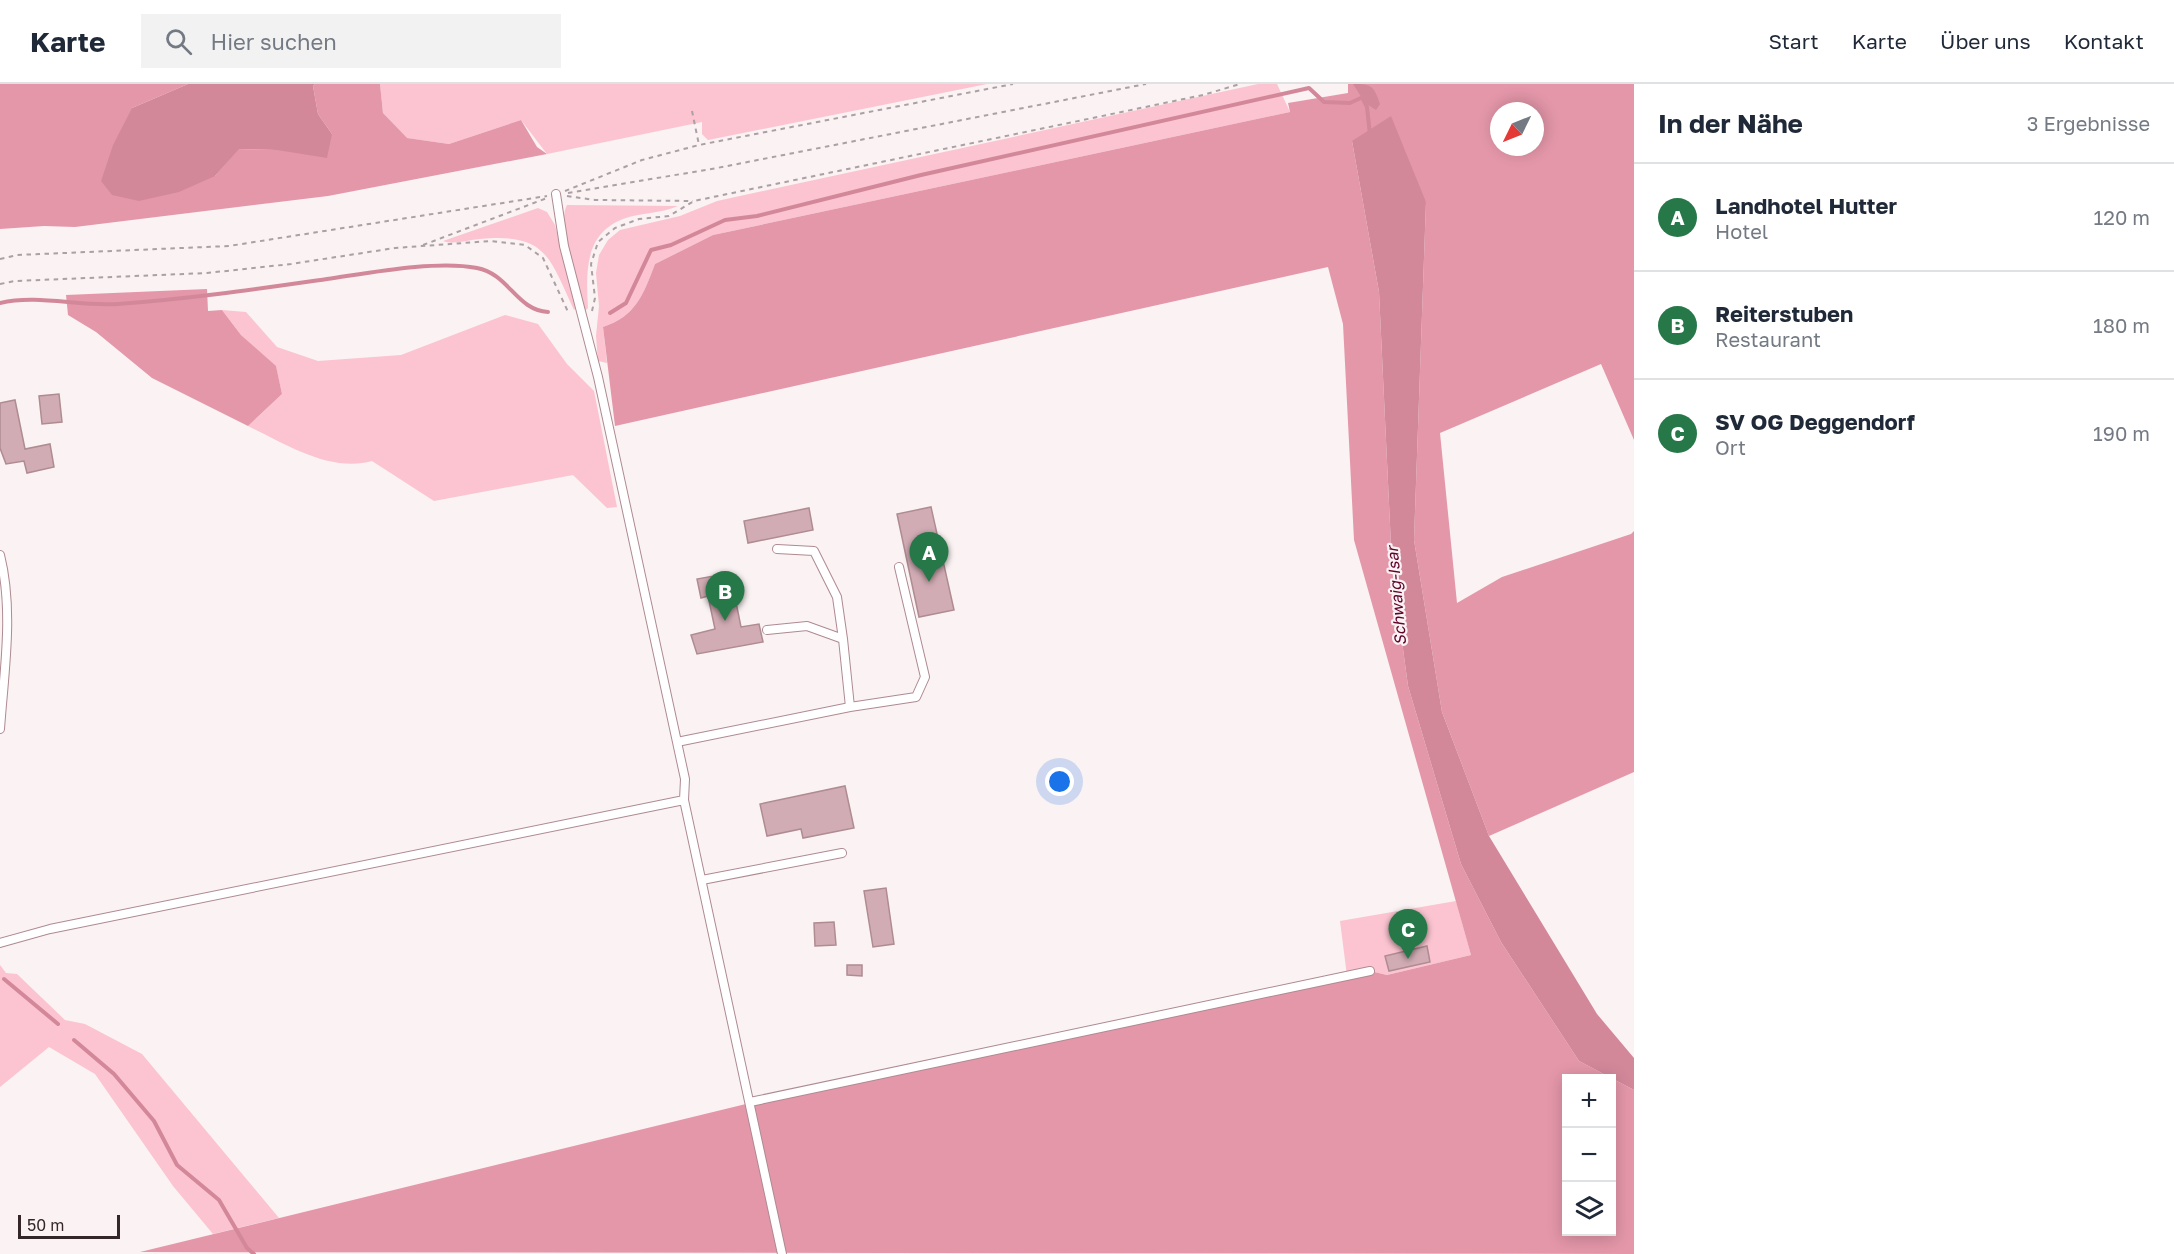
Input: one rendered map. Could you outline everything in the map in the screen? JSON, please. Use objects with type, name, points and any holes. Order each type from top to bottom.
[{"type":"lane","points":[[556,194],[564,246],[587,332],[685,779],[684,800],[782,1254]]},
{"type":"lane","points":[[777,549],[814,551],[837,597],[850,707]]},
{"type":"lane","points":[[0,555],[5,574],[7,643],[0,729]]},
{"type":"lane","points":[[677,742],[850,707],[916,698],[925,677],[899,567]]},
{"type":"lane","points":[[766,630],[807,626],[843,639]]},
{"type":"lane","points":[[0,943],[51,929],[684,800]]},
{"type":"lane","points":[[702,880],[842,853]]},
{"type":"lane","points":[[750,1102],[1370,971]]},
{"type":"path","points":[[556,194],[642,160],[699,145],[1013,84]]},
{"type":"path","points":[[0,259],[17,255],[229,246],[556,194],[598,190],[1146,84]]},
{"type":"path","points":[[587,332],[595,298],[591,264],[598,242],[615,228],[639,219],[669,216],[694,201],[1203,94],[1240,84]]},
{"type":"path","points":[[692,111],[699,145]]},
{"type":"path","points":[[0,284],[25,280],[207,273],[291,264],[395,248],[491,241],[525,245],[543,258],[568,312],[587,332]]},
{"type":"shaded area","points":[[0,84],[188,84],[132,108],[215,176],[238,149],[277,150],[332,134],[318,114],[313,86],[315,84],[380,84],[383,113],[407,138],[449,144],[521,120],[537,147],[547,154],[328,196],[75,227],[44,226],[0,229]]},
{"type":"shaded area","points":[[380,84],[987,84],[708,140],[702,134],[702,122],[547,154],[521,120],[449,144],[406,138],[383,113]]},
{"type":"shaded area","points":[[1258,84],[1277,84],[1290,112],[713,235],[655,264],[637,303],[623,317],[603,327],[607,363],[598,361],[596,336],[599,306],[596,273],[599,255],[608,240],[620,230],[680,216],[717,201]]},
{"type":"shaded area","points":[[1348,84],[1634,84],[1634,440],[1601,364],[1440,433],[1457,603],[1502,577],[1631,534],[1634,531],[1634,772],[1489,836],[1442,712],[1414,540],[1426,202],[1352,141],[1379,292],[1392,567],[1408,686],[1461,864],[1501,942],[1579,1061],[1603,1074],[1562,1074],[1562,1236],[1616,1236],[1616,1080],[1634,1090],[1634,1254],[140,1252],[750,1103],[1370,971],[1387,975],[1471,955],[1354,540],[1343,324],[1328,267],[615,426],[603,327],[623,317],[637,303],[655,264],[713,235],[1290,112],[1288,103],[1348,93]]},
{"type":"shaded area","points":[[567,205],[678,206],[623,219],[601,234],[590,256],[587,281],[588,308],[585,311],[566,241],[564,214]]},
{"type":"shaded area","points":[[538,208],[547,212],[555,225],[576,308],[574,310],[551,262],[532,245],[519,240],[502,238],[443,241]]},
{"type":"shaded area","points":[[207,289],[208,311],[222,310],[241,335],[276,366],[282,394],[248,426],[152,378],[96,332],[68,315],[66,295]]},
{"type":"shaded area","points":[[222,310],[246,312],[277,347],[318,361],[401,355],[505,315],[538,324],[567,364],[594,391],[617,507],[607,508],[573,475],[434,501],[372,461],[356,464],[324,460],[248,426],[282,394],[276,367],[241,335]]},
{"type":"shaded area","points":[[1456,901],[1471,955],[1387,975],[1370,971],[1347,976],[1340,921]]},
{"type":"shaded area","points":[[0,965],[6,973],[17,974],[65,1020],[85,1024],[142,1054],[279,1218],[213,1234],[173,1186],[95,1074],[49,1047],[0,1087]]},
{"type":"water","points":[[188,84],[315,84],[313,86],[318,114],[332,134],[327,158],[277,150],[239,149],[215,176],[179,192],[139,201],[112,195],[101,181],[113,145],[132,108]]},
{"type":"water","points":[[1353,84],[1368,86],[1374,90],[1380,104],[1376,110],[1365,103]]},
{"type":"water","points":[[1391,116],[1426,202],[1414,540],[1442,712],[1489,836],[1597,1014],[1634,1058],[1634,1090],[1616,1081],[1616,1074],[1604,1074],[1579,1061],[1501,942],[1461,864],[1408,686],[1392,567],[1379,292],[1352,141]]},
{"type":"building","points":[[59,394],[62,422],[42,424],[39,396]]},
{"type":"building","points":[[15,400],[25,449],[50,444],[54,467],[27,473],[24,461],[6,464],[0,448],[0,403]]},
{"type":"building","points":[[931,507],[954,610],[919,617],[897,514]]},
{"type":"building","points":[[809,508],[813,530],[748,543],[744,521]]},
{"type":"building","points":[[730,573],[741,627],[759,624],[763,642],[697,654],[691,635],[715,629],[708,596],[701,598],[697,579]]},
{"type":"building","points":[[845,786],[854,828],[803,838],[801,829],[767,836],[760,804]]},
{"type":"building","points":[[886,888],[894,944],[873,947],[864,891]]},
{"type":"building","points":[[834,922],[836,945],[815,946],[814,923]]},
{"type":"building","points":[[1427,946],[1430,962],[1389,971],[1385,956]]},
{"type":"building","points":[[847,965],[862,965],[862,976],[847,975]]},
{"type":"waterway","points":[[610,313],[626,303],[651,250],[671,245],[725,220],[757,216],[921,175],[1309,88],[1324,102],[1350,103],[1363,97]]},
{"type":"waterway","name":"Schwaig-Isar","points":[[1363,99],[1367,107],[1370,135]]},
{"type":"waterway","points":[[0,303],[29,300],[88,304],[144,302],[402,268],[461,266],[488,272],[497,277],[528,305],[548,312]]},
{"type":"waterway","points":[[4,979],[58,1024]]},
{"type":"waterway","points":[[74,1040],[114,1074],[154,1121],[177,1165],[219,1200],[247,1248],[254,1254]]},
{"type":"place","name":"Landhotel Hutter","points":[[929,582]]},
{"type":"place","name":"Reiterstuben","points":[[725,621]]},
{"type":"place","name":"SV OG Deggendorf","points":[[1408,959]]}]
